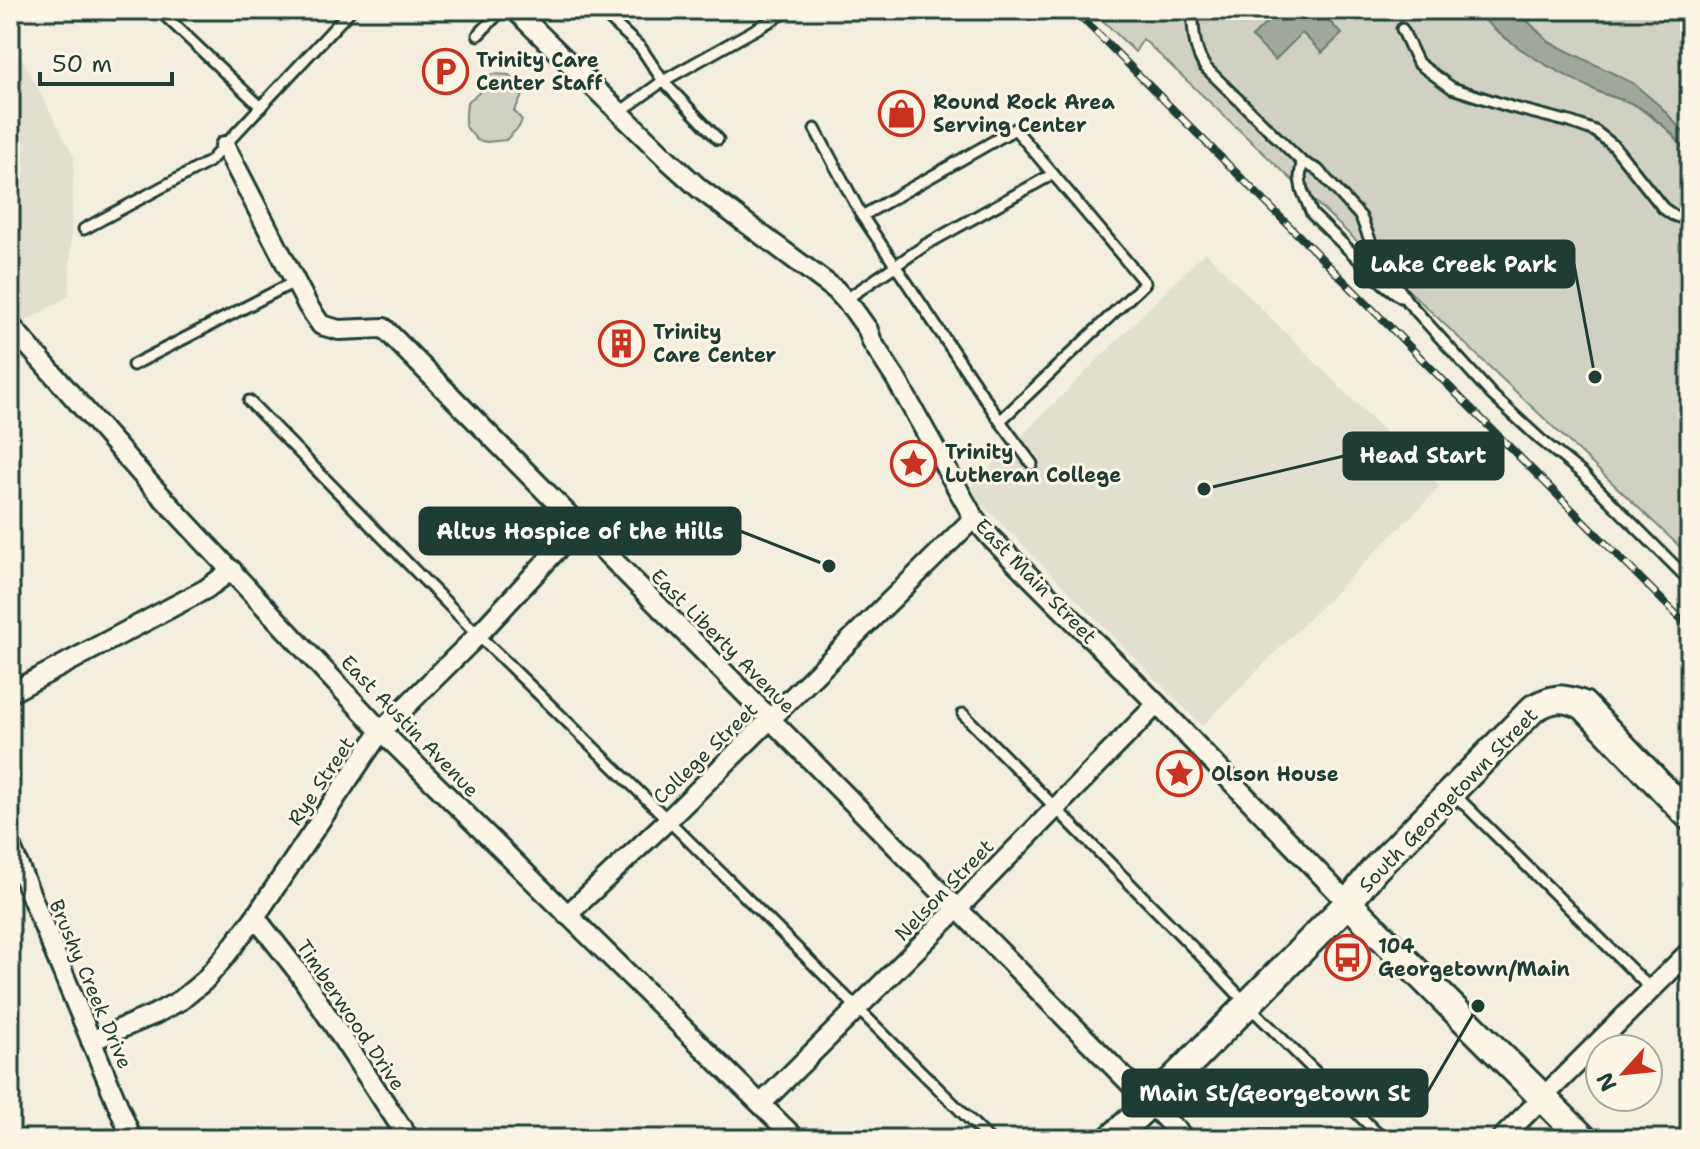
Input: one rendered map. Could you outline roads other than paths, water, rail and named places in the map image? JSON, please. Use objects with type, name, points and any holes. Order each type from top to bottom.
[{"type":"street","name":"East Main Street","points":[[515,10],[700,189],[836,290],[868,330],[872,342],[974,518],[1348,903],[1584,1139]]},
{"type":"street","name":"East Liberty Avenue","points":[[225,146],[308,306],[321,325],[339,330],[384,328],[1185,1139]]},
{"type":"street","name":"East Austin Avenue","points":[[10,324],[150,484],[381,731],[796,1139]]},
{"type":"street","name":"College Street","points":[[567,915],[771,721],[974,518]]},
{"type":"street","name":"Rye Street","points":[[91,1041],[155,1014],[181,1000],[204,981],[255,917],[381,731],[478,635],[578,527]]},
{"type":"street","points":[[10,693],[206,589],[232,570]]},
{"type":"street","name":"South Georgetown Street","points":[[1111,1139],[1348,903],[1374,870],[1451,791],[1534,708],[1550,699],[1566,699],[1583,705],[1690,817]]},
{"type":"street","name":"Nelson Street","points":[[761,1104],[1157,704]]},
{"type":"street","name":"Brushy Creek Drive","points":[[10,845],[132,1139]]},
{"type":"street","name":"Timberwood Drive","points":[[255,917],[299,973],[409,1139]]},
{"type":"street","points":[[1501,1139],[1690,951]]},
{"type":"lane","points":[[159,10],[261,107]]},
{"type":"lane","points":[[84,229],[209,162],[351,10]]},
{"type":"lane","points":[[478,35],[502,10]]},
{"type":"lane","points":[[600,10],[641,48],[663,81],[718,139]]},
{"type":"lane","points":[[620,112],[663,81],[790,10]]},
{"type":"lane","points":[[1192,10],[1194,42],[1205,67],[1302,162],[1318,170],[1361,217],[1375,253],[1407,301],[1492,395],[1583,474],[1690,581]]},
{"type":"lane","points":[[1402,29],[1418,63],[1452,88],[1595,131],[1614,146],[1663,208],[1688,221]]},
{"type":"lane","points":[[815,129],[862,216],[1032,464]]},
{"type":"lane","points":[[862,216],[1015,129],[1145,283],[1000,421]]},
{"type":"lane","points":[[1302,162],[1302,190],[1312,214],[1385,285],[1407,301]]},
{"type":"lane","points":[[845,300],[927,244],[1053,174]]},
{"type":"lane","points":[[133,365],[296,281]]},
{"type":"lane","points":[[249,401],[478,635],[989,1139]]},
{"type":"lane","points":[[963,714],[1383,1139]]},
{"type":"lane","points":[[1451,791],[1651,989]]},
{"type":"railway","points":[[1074,10],[1690,628]]},
{"type":"place","name":"Trinity Care Center Staff","points":[[445,72]]},
{"type":"place","name":"Round Rock Area Serving Center","points":[[902,113]]},
{"type":"place","name":"Trinity Care Center","points":[[622,343]]},
{"type":"place","name":"Lake Creek Park","points":[[1595,377]]},
{"type":"place","name":"Trinity Lutheran College","points":[[914,464]]},
{"type":"place","name":"Head Start","points":[[1204,489]]},
{"type":"place","name":"Altus Hospice of the Hills","points":[[829,566]]},
{"type":"place","name":"Olson House","points":[[1180,774]]},
{"type":"place","name":"104 Georgetown/Main","points":[[1347,958]]},
{"type":"place","name":"Main St/Georgetown St","points":[[1478,1006]]}]
